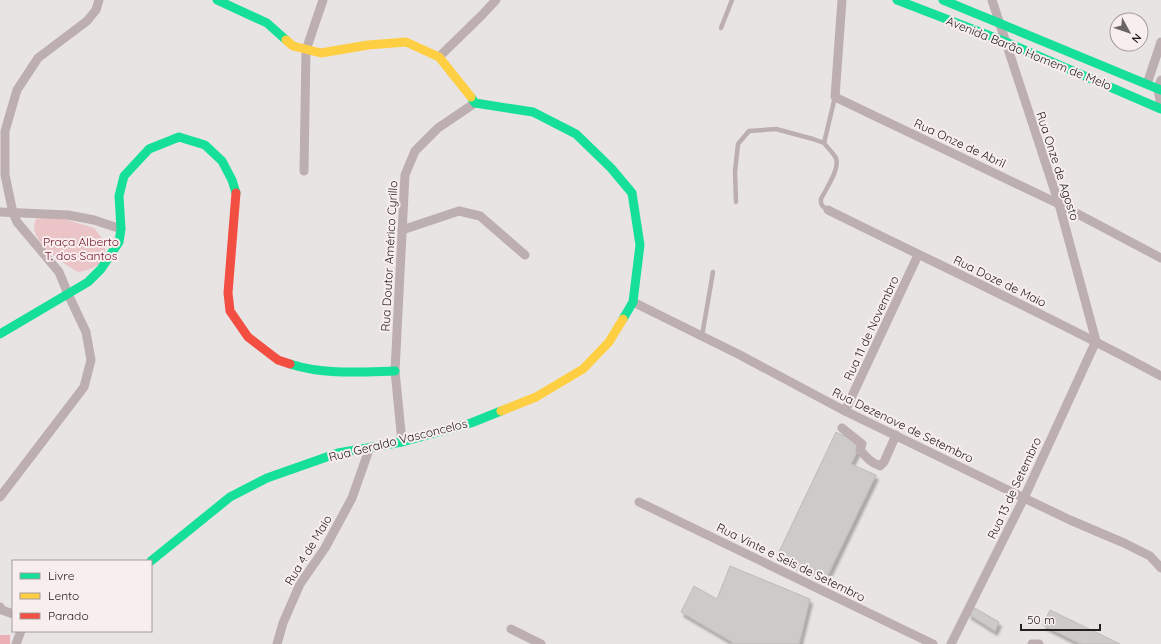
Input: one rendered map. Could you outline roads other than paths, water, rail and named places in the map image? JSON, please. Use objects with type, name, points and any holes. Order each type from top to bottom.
[{"type":"street","points":[[0,497],[84,387],[91,360],[86,332],[59,272],[17,222],[13,212],[5,175],[5,131],[17,90],[38,58],[87,21],[96,10],[99,0]]},
{"type":"street","points":[[217,0],[267,23],[293,46],[306,50],[321,53],[368,45],[406,42],[438,57],[451,71],[475,103]]},
{"type":"street","points":[[304,171],[306,50],[323,0]]},
{"type":"street","points":[[438,57],[496,0]]},
{"type":"street","points":[[835,97],[842,0]]},
{"type":"street","name":"Avenida Barão Homem de Melo","points":[[897,0],[1006,42],[1161,108]]},
{"type":"street","name":"Avenida Barão Homem de Melo","points":[[943,0],[1000,22],[1147,84],[1160,86]]},
{"type":"street","name":"Rua Onze de Agosto","points":[[992,0],[1059,204],[1096,341]]},
{"type":"street","points":[[1147,84],[1161,42]]},
{"type":"street","points":[[1160,86],[1161,108]]},
{"type":"street","name":"Rua Onze de Abril","points":[[835,97],[1059,204],[1161,258]]},
{"type":"street","name":"Rua Doutor Américo Cyrillo","points":[[402,442],[395,371],[405,175],[415,151],[438,128],[475,103]]},
{"type":"street","name":"Rua Geraldo Vasconcelos","points":[[152,561],[230,497],[267,478],[338,453],[402,442],[471,423],[536,397],[583,370],[609,342],[633,302],[640,245],[632,193],[611,168],[576,134],[533,112],[475,103]]},
{"type":"street","points":[[0,334],[88,282],[101,269],[119,242],[121,229],[119,196],[124,176],[149,149],[179,136],[205,145],[222,161],[232,180],[236,193],[228,293],[230,311],[248,337],[278,360],[300,366],[331,372],[395,371]]},
{"type":"street","name":"Rua Doze de Maio","points":[[828,210],[1096,341],[1161,376]]},
{"type":"street","points":[[402,230],[459,211],[480,216],[525,255]]},
{"type":"street","points":[[0,212],[68,214],[94,220],[121,229]]},
{"type":"street","name":"Rua 11 de Novembro","points":[[845,411],[918,255]]},
{"type":"street","name":"Rua Dezenove de Setembro","points":[[633,302],[740,355],[845,411],[1070,520],[1150,556],[1161,568]]},
{"type":"street","name":"Rua 13 de Setembro","points":[[951,644],[1024,498],[1096,341]]},
{"type":"street","points":[[842,428],[862,444],[860,450],[873,464],[880,466],[884,462],[896,435]]},
{"type":"street","name":"Rua 4 de Maio","points":[[277,644],[283,623],[300,584],[325,548],[352,498],[370,447]]},
{"type":"street","name":"Rua Vinte e Seis de Setembro","points":[[639,502],[933,644]]},
{"type":"street","points":[[0,607],[2,610],[12,614]]},
{"type":"street","points":[[511,629],[541,644]]},
{"type":"street","points":[[16,644],[21,632]]},
{"type":"street","points":[[1032,644],[1039,644]]},
{"type":"lane","points":[[722,28],[732,0]]},
{"type":"lane","points":[[824,143],[835,97]]},
{"type":"lane","points":[[736,202],[734,172],[738,144],[749,131],[776,129],[813,138],[824,143],[836,158],[836,167],[832,179],[820,199],[822,206],[828,210]]},
{"type":"lane","points":[[702,336],[713,272]]},
{"type":"park label","name":"Praça Alberto T. dos Santos","points":[[81,248]]}]
